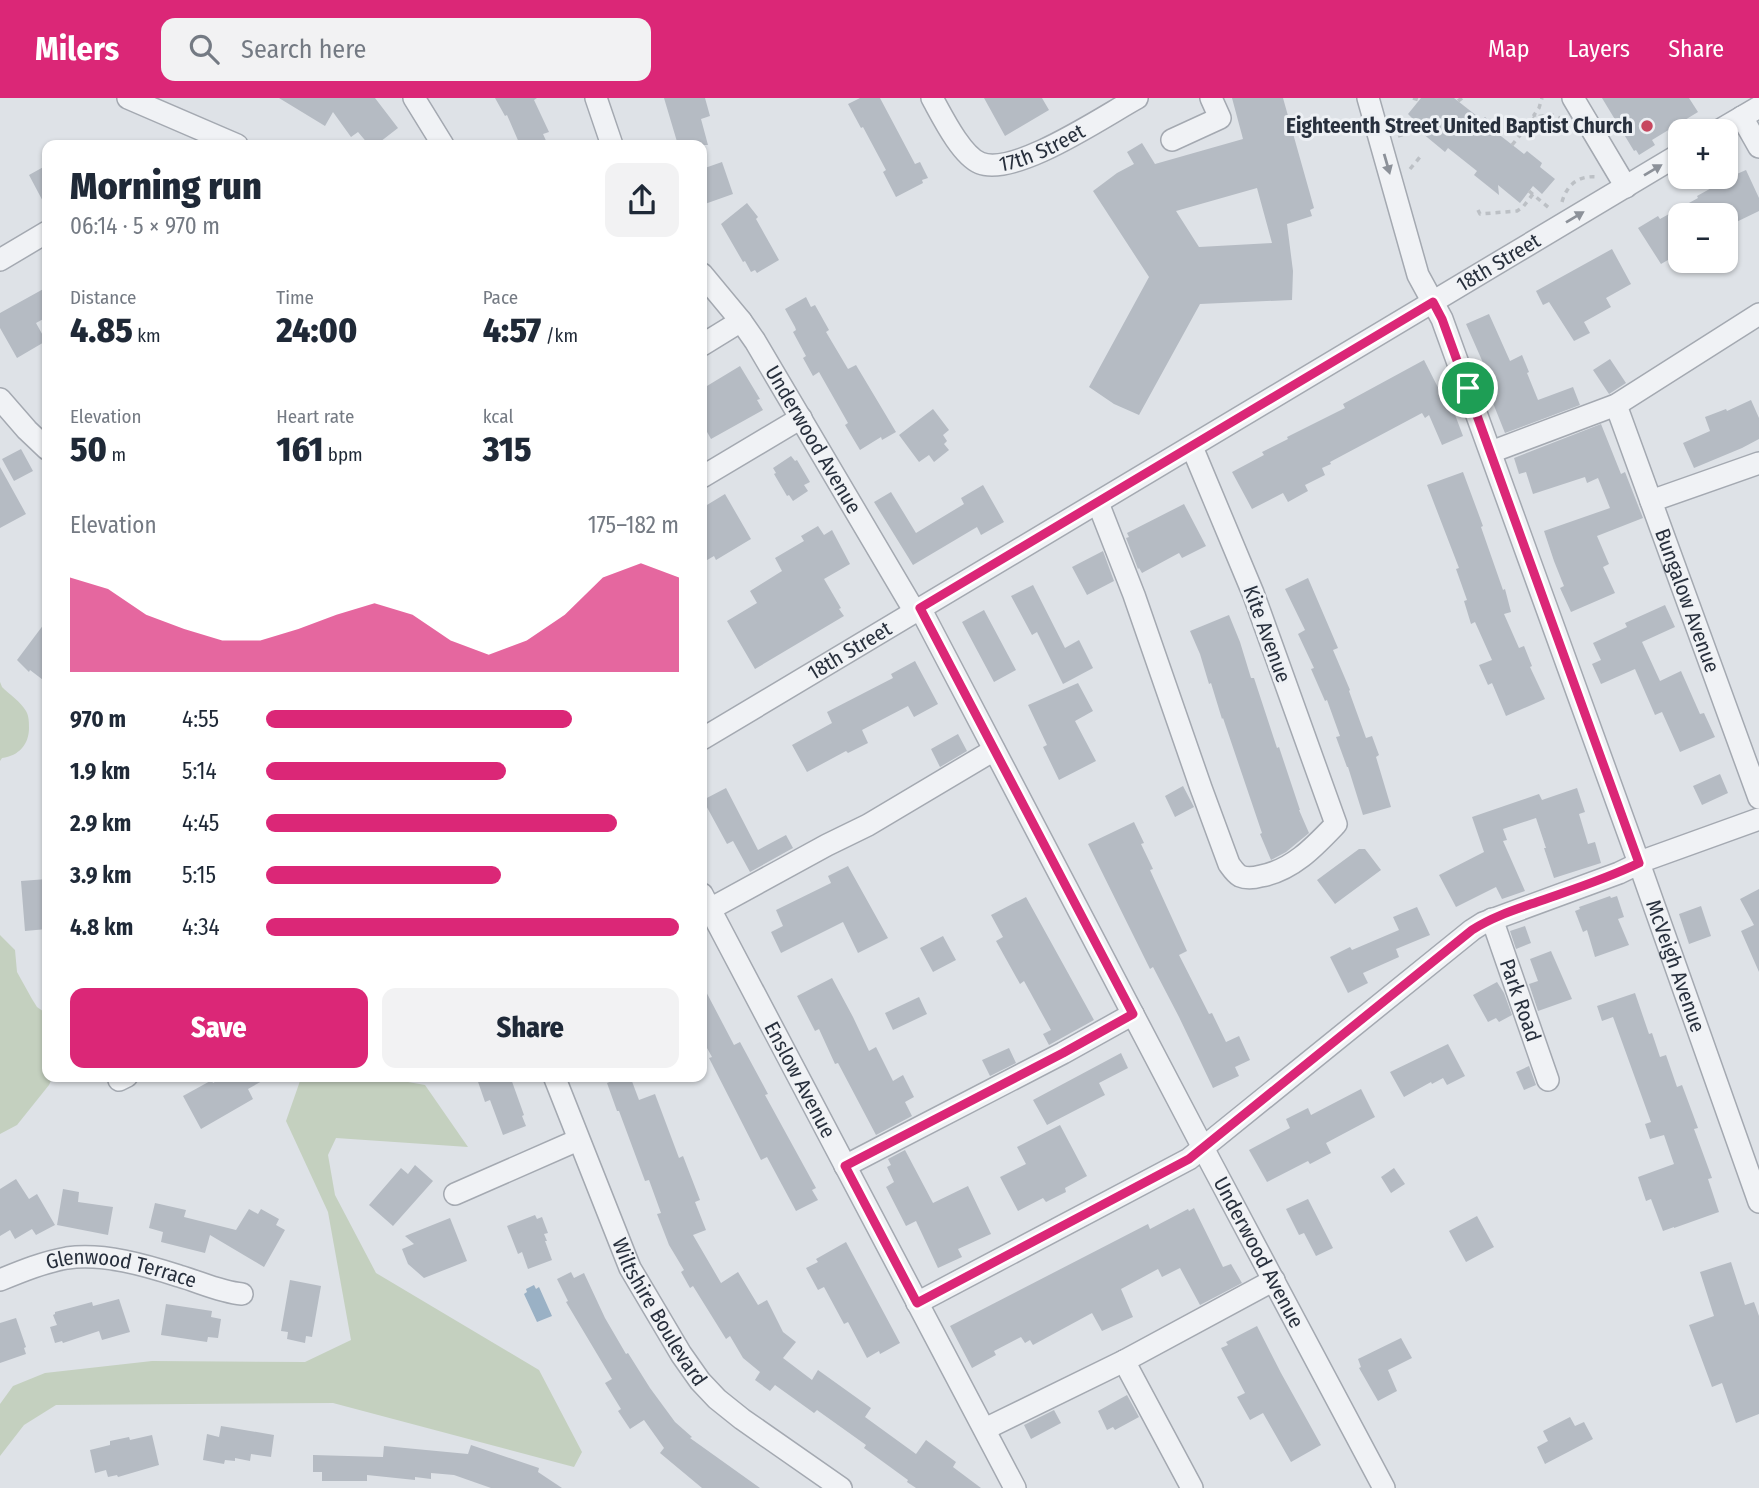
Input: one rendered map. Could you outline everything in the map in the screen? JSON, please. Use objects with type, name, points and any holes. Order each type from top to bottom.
[{"type":"street","points":[[128,98],[202,139]]},
{"type":"street","points":[[414,98],[440,140]]},
{"type":"street","points":[[596,98],[610,140]]},
{"type":"street","name":"17th Street","points":[[932,98],[967,153],[978,163],[995,166],[1032,156],[1137,98]]},
{"type":"street","points":[[1172,140],[1220,118],[1211,98]]},
{"type":"street","name":"McVeigh Avenue","points":[[1368,98],[1418,275],[1442,319],[1759,1202]]},
{"type":"street","points":[[1573,98],[1626,187]]},
{"type":"street","points":[[1748,109],[1759,148]]},
{"type":"street","name":"18th Street","points":[[707,736],[1668,161]]},
{"type":"street","points":[[0,260],[42,235]]},
{"type":"street","name":"Underwood Avenue","points":[[707,280],[741,321],[918,610],[1384,1488]]},
{"type":"street","points":[[1490,452],[1616,405],[1759,314]]},
{"type":"street","points":[[707,342],[741,321]]},
{"type":"street","points":[[0,399],[42,444]]},
{"type":"street","name":"Bungalow Avenue","points":[[1616,405],[1759,798]]},
{"type":"street","points":[[707,474],[801,418]]},
{"type":"street","name":"Kite Avenue","points":[[1098,503],[1134,595],[1229,864],[1242,877],[1253,878],[1288,866],[1304,855],[1336,824],[1253,593],[1192,447]]},
{"type":"street","points":[[1651,501],[1759,463]]},
{"type":"street","points":[[707,902],[868,825],[994,750]]},
{"type":"street","points":[[917,1303],[1179,1165],[1472,930],[1492,919],[1759,820]]},
{"type":"street","name":"Enslow Avenue","points":[[707,904],[1015,1488]]},
{"type":"street","name":"Park Road","points":[[1492,919],[1548,1080]]},
{"type":"street","points":[[845,1166],[1133,1014]]},
{"type":"street","name":"Wiltshire Boulevard","points":[[556,1082],[630,1268],[681,1354],[717,1399],[841,1488]]},
{"type":"street","points":[[455,1194],[578,1140]]},
{"type":"street","name":"Glenwood Terrace","points":[[0,1280],[52,1261],[87,1257],[134,1264],[230,1293],[242,1294]]},
{"type":"street","points":[[985,1429],[1124,1361],[1274,1280]]},
{"type":"street","points":[[1124,1361],[1192,1488]]},
{"type":"path","points":[[1413,98],[1419,100]]},
{"type":"path","points":[[1513,145],[1535,117],[1542,98]]},
{"type":"path","points":[[1535,117],[1552,115],[1564,120]]},
{"type":"path","points":[[1398,136],[1405,134],[1415,122]]},
{"type":"path","points":[[1408,172],[1420,157]]},
{"type":"path","points":[[1561,207],[1564,194],[1572,183],[1584,177],[1598,177]]},
{"type":"path","points":[[1478,210],[1480,214],[1517,211],[1523,207],[1531,193],[1549,208]]},
{"type":"green space","points":[[0,682],[26,711],[29,728],[22,748],[0,761]]},
{"type":"green space","points":[[0,935],[15,950],[17,972],[37,1007],[42,1010],[42,1082],[50,1082],[17,1125],[0,1134]]},
{"type":"green space","points":[[300,1082],[408,1082],[425,1085],[468,1147],[336,1138],[328,1155],[335,1195],[376,1273],[539,1370],[582,1452],[574,1467],[333,1403],[56,1405],[24,1425],[0,1456],[0,1404],[13,1386],[45,1373],[152,1361],[305,1362],[351,1340],[328,1212],[286,1121]]},
{"type":"water","points":[[534,1285],[536,1289],[539,1287],[552,1316],[537,1322],[524,1294],[526,1289]]},
{"type":"building","points":[[279,98],[375,98],[398,128],[382,140],[365,140],[358,132],[351,137],[333,112],[325,126]]},
{"type":"building","points":[[495,98],[537,98],[534,100],[549,132],[543,134],[546,140],[518,140],[507,115],[505,116]]},
{"type":"building","points":[[664,98],[705,98],[710,116],[701,119],[707,140],[677,140]]},
{"type":"building","points":[[860,98],[880,98],[915,164],[920,162],[928,178],[922,180],[923,183],[896,197],[883,172],[886,170],[848,104]]},
{"type":"building","points":[[984,98],[1042,98],[1049,110],[1005,136]]},
{"type":"building","points":[[1232,98],[1283,98],[1314,208],[1310,210],[1312,216],[1287,224],[1293,271],[1292,300],[1200,304],[1139,415],[1114,404],[1089,387],[1149,277],[1093,191],[1134,164],[1127,152],[1142,143],[1155,164],[1243,139]],"holes":[[[1257,188],[1272,243],[1199,247],[1176,211]]]},
{"type":"building","points":[[1421,98],[1454,98],[1482,120],[1485,117],[1500,129],[1497,133],[1524,154],[1527,151],[1542,163],[1540,167],[1555,179],[1542,194],[1533,186],[1520,203],[1498,185],[1499,195],[1474,175],[1477,171],[1448,148],[1445,152],[1416,128],[1419,125],[1408,114]]},
{"type":"building","name":"Eighteenth Street United Baptist Church","points":[[1602,98],[1689,98],[1698,112],[1686,119],[1668,119],[1668,130],[1652,140],[1655,145],[1639,155]]},
{"type":"building","points":[[722,162],[733,194],[707,203],[707,167]]},
{"type":"building","points":[[42,168],[42,200],[29,175]]},
{"type":"building","points":[[1746,170],[1759,198],[1759,211],[1738,221],[1738,203],[1689,203],[1710,189],[1738,189],[1738,173]]},
{"type":"building","points":[[747,203],[758,217],[756,219],[779,260],[757,273],[755,270],[751,272],[745,261],[743,262],[721,224]]},
{"type":"building","points":[[1668,215],[1668,260],[1661,264],[1638,228],[1658,216],[1660,219]]},
{"type":"building","points":[[1612,249],[1631,284],[1606,298],[1611,307],[1584,322],[1590,333],[1574,341],[1549,302],[1543,305],[1536,291]]},
{"type":"building","points":[[42,290],[42,320],[36,323],[42,334],[42,343],[17,358],[0,328],[0,313]]},
{"type":"building","points":[[806,297],[811,307],[815,305],[829,330],[826,332],[848,369],[856,365],[896,432],[882,440],[881,437],[860,450],[819,372],[813,376],[793,332],[795,327],[785,309]]},
{"type":"building","points":[[1489,314],[1510,361],[1522,355],[1538,400],[1573,387],[1580,405],[1505,433],[1489,393],[1495,390],[1466,324]]},
{"type":"building","points":[[1610,359],[1626,383],[1609,394],[1593,370]]},
{"type":"building","points":[[1424,360],[1451,413],[1454,412],[1463,436],[1442,445],[1429,415],[1425,418],[1422,413],[1330,462],[1331,464],[1322,468],[1325,475],[1305,485],[1308,491],[1288,502],[1283,493],[1252,509],[1232,472],[1264,455],[1262,452],[1288,439],[1287,437],[1345,408],[1343,404]]},
{"type":"building","points":[[740,366],[760,399],[757,400],[763,410],[711,439],[707,432],[707,386]]},
{"type":"building","points":[[1751,400],[1759,418],[1759,439],[1694,468],[1683,443],[1710,431],[1705,417]]},
{"type":"building","points":[[933,409],[949,430],[943,435],[947,441],[944,444],[949,450],[934,462],[929,455],[919,462],[899,435]]},
{"type":"building","points":[[1601,424],[1621,474],[1625,472],[1643,518],[1597,536],[1609,564],[1603,567],[1615,593],[1571,612],[1560,588],[1564,586],[1544,531],[1610,508],[1598,478],[1587,483],[1585,477],[1533,494],[1526,472],[1519,474],[1514,458]]},
{"type":"building","points":[[21,449],[33,471],[14,481],[2,459]]},
{"type":"building","points":[[791,456],[797,460],[810,482],[804,485],[808,491],[793,501],[787,496],[773,468]]},
{"type":"building","points":[[0,467],[26,514],[0,528]]},
{"type":"building","points":[[1463,472],[1503,590],[1505,589],[1511,612],[1504,614],[1519,648],[1524,646],[1532,666],[1530,667],[1545,699],[1506,716],[1492,683],[1488,685],[1479,665],[1492,660],[1475,622],[1471,624],[1464,601],[1467,600],[1456,569],[1459,568],[1427,485]]},
{"type":"building","points":[[983,485],[1004,522],[981,535],[977,527],[913,565],[874,502],[891,492],[916,533],[964,504],[961,498]]},
{"type":"building","points":[[725,494],[751,539],[716,560],[714,556],[707,560],[707,505]]},
{"type":"building","points":[[1184,504],[1206,546],[1182,558],[1179,553],[1142,573],[1126,538],[1129,537],[1127,533]]},
{"type":"building","points":[[818,526],[824,535],[832,530],[850,564],[824,579],[844,616],[755,669],[727,621],[757,603],[750,591],[782,571],[775,558],[804,541],[801,536]]},
{"type":"building","points":[[1103,551],[1114,581],[1087,595],[1072,567]]},
{"type":"building","points":[[1308,578],[1338,648],[1333,650],[1366,738],[1372,736],[1379,755],[1376,757],[1391,807],[1363,815],[1336,737],[1340,736],[1298,634],[1305,630],[1285,589]]},
{"type":"building","points":[[1033,585],[1065,648],[1079,640],[1093,668],[1063,684],[1037,632],[1032,635],[1011,596]]},
{"type":"building","points":[[1665,605],[1675,627],[1642,642],[1660,681],[1681,671],[1700,714],[1704,713],[1715,737],[1680,752],[1662,712],[1655,715],[1635,669],[1601,684],[1592,664],[1601,660],[1593,643],[1627,627],[1625,623]]},
{"type":"building","points":[[984,610],[1016,670],[994,682],[962,622]]},
{"type":"building","points":[[1229,615],[1309,833],[1286,852],[1271,860],[1211,683],[1209,684],[1190,631]]},
{"type":"building","points":[[42,627],[42,679],[30,670],[29,672],[17,660]]},
{"type":"building","points":[[915,661],[938,704],[914,717],[908,706],[862,730],[868,743],[848,753],[846,751],[807,772],[792,745],[832,723],[827,712],[893,678],[891,674]]},
{"type":"building","points":[[1078,683],[1093,711],[1075,721],[1096,761],[1059,780],[1043,747],[1047,745],[1028,705]]},
{"type":"building","points":[[958,734],[967,751],[940,767],[931,749]]},
{"type":"building","points":[[1720,774],[1728,793],[1702,805],[1693,786]]},
{"type":"building","points":[[1183,786],[1194,807],[1175,817],[1165,796]]},
{"type":"building","points":[[726,788],[758,850],[786,835],[793,848],[750,872],[733,841],[727,844],[707,807],[707,798]]},
{"type":"building","points":[[1577,788],[1585,812],[1579,814],[1588,844],[1595,842],[1601,863],[1554,878],[1536,818],[1503,829],[1507,840],[1503,841],[1525,891],[1502,899],[1496,887],[1456,907],[1439,875],[1484,852],[1472,817],[1539,794],[1542,800]]},
{"type":"building","points":[[1134,822],[1153,869],[1150,870],[1187,951],[1179,955],[1226,1042],[1239,1036],[1250,1060],[1235,1067],[1239,1076],[1213,1088],[1179,1017],[1153,967],[1150,969],[1088,844]]},
{"type":"building","points":[[1359,849],[1365,849],[1381,870],[1335,904],[1317,880]]},
{"type":"building","points":[[848,866],[888,938],[858,953],[843,922],[781,953],[771,932],[783,926],[776,910],[831,883],[828,876]]},
{"type":"building","points":[[42,879],[42,929],[25,931],[21,881]]},
{"type":"building","points":[[1759,889],[1759,972],[1741,931],[1754,925],[1740,899]]},
{"type":"building","points":[[1617,896],[1624,917],[1618,919],[1629,945],[1595,957],[1587,930],[1583,932],[1575,911],[1580,909],[1579,907]]},
{"type":"building","points":[[1026,897],[1094,1020],[1049,1045],[1043,1034],[1051,1030],[1024,981],[1020,984],[996,941],[1003,937],[991,915]]},
{"type":"building","points":[[1701,906],[1711,936],[1689,944],[1679,914]]},
{"type":"building","points":[[1417,907],[1430,935],[1396,949],[1399,957],[1363,973],[1368,983],[1348,993],[1330,957],[1399,930],[1393,917]]},
{"type":"building","points":[[1525,926],[1531,943],[1516,949],[1510,931]]},
{"type":"building","points":[[943,936],[956,960],[933,972],[920,948]]},
{"type":"building","points":[[1551,951],[1572,999],[1538,1011],[1529,984],[1538,981],[1530,959]]},
{"type":"building","points":[[832,978],[869,1051],[876,1047],[893,1081],[903,1075],[914,1097],[905,1102],[912,1116],[876,1135],[838,1063],[835,1064],[819,1029],[815,1031],[797,996]]},
{"type":"building","points":[[1497,982],[1512,1015],[1499,1022],[1496,1018],[1488,1022],[1473,995]]},
{"type":"building","points":[[1635,993],[1660,1057],[1666,1055],[1677,1087],[1682,1085],[1698,1128],[1694,1129],[1712,1178],[1708,1179],[1719,1212],[1663,1231],[1651,1199],[1646,1201],[1638,1177],[1674,1164],[1664,1135],[1650,1139],[1645,1124],[1651,1122],[1613,1017],[1602,1021],[1597,1006]]},
{"type":"building","points":[[707,994],[734,1045],[740,1042],[768,1094],[765,1095],[816,1188],[812,1190],[818,1200],[796,1211],[767,1157],[761,1160],[709,1058],[712,1057],[707,1048]]},
{"type":"building","points":[[919,997],[927,1014],[893,1030],[885,1013]]},
{"type":"building","points":[[1448,1044],[1465,1076],[1447,1085],[1443,1078],[1432,1084],[1431,1082],[1404,1097],[1390,1072]]},
{"type":"building","points":[[1009,1048],[1016,1063],[990,1076],[982,1060]]},
{"type":"building","points":[[1121,1053],[1128,1068],[1099,1083],[1105,1095],[1047,1125],[1033,1100]]},
{"type":"building","points":[[1529,1066],[1536,1085],[1524,1090],[1516,1072]]},
{"type":"building","points":[[208,1082],[260,1082],[248,1089],[253,1099],[201,1129],[183,1096]]},
{"type":"building","points":[[478,1082],[512,1082],[526,1126],[503,1135],[490,1100],[485,1102]]},
{"type":"building","points":[[632,1082],[639,1100],[655,1094],[679,1158],[683,1156],[700,1200],[695,1202],[706,1230],[693,1235],[721,1283],[738,1272],[758,1305],[767,1300],[783,1332],[796,1342],[783,1358],[812,1380],[818,1370],[871,1408],[865,1417],[916,1454],[926,1440],[956,1462],[953,1467],[981,1488],[916,1488],[864,1448],[866,1445],[817,1410],[814,1413],[775,1385],[770,1391],[755,1380],[760,1372],[743,1358],[730,1336],[726,1339],[693,1286],[690,1288],[681,1272],[684,1270],[669,1245],[657,1214],[661,1213],[649,1180],[645,1181],[607,1083]]},
{"type":"building","points":[[1361,1089],[1375,1117],[1326,1143],[1331,1153],[1310,1164],[1308,1161],[1267,1182],[1249,1150],[1290,1128],[1286,1119],[1308,1108],[1311,1115]]},
{"type":"building","points":[[1060,1125],[1087,1176],[1065,1188],[1066,1192],[1046,1202],[1043,1198],[1018,1211],[1000,1177],[1026,1164],[1017,1147]]},
{"type":"building","points":[[905,1150],[933,1203],[968,1186],[991,1234],[958,1249],[962,1257],[938,1268],[916,1221],[906,1226],[886,1187],[894,1182],[887,1167],[891,1165],[888,1159]]},
{"type":"building","points":[[415,1165],[433,1181],[393,1226],[369,1205],[401,1168],[408,1174]]},
{"type":"building","points":[[1394,1168],[1405,1184],[1391,1193],[1381,1177]]},
{"type":"building","points":[[16,1179],[29,1199],[37,1194],[55,1225],[36,1235],[32,1229],[15,1239],[10,1230],[0,1236],[0,1189]]},
{"type":"building","points":[[63,1189],[79,1192],[78,1202],[113,1207],[108,1235],[57,1225]]},
{"type":"building","points":[[1308,1199],[1333,1248],[1316,1256],[1304,1233],[1299,1235],[1286,1209]]},
{"type":"building","points":[[155,1203],[186,1210],[184,1217],[236,1230],[249,1209],[258,1214],[261,1209],[279,1219],[276,1225],[285,1230],[264,1267],[210,1235],[205,1253],[161,1242],[163,1232],[149,1228]]},
{"type":"building","points":[[1194,1208],[1223,1267],[1231,1264],[1242,1283],[1200,1305],[1180,1268],[1162,1277],[1158,1269],[1121,1289],[1133,1317],[1102,1331],[1092,1313],[1033,1345],[1030,1340],[1025,1343],[1021,1337],[994,1351],[996,1355],[972,1368],[950,1326],[1148,1224],[1150,1229]]},
{"type":"building","points":[[535,1215],[537,1219],[542,1217],[548,1233],[544,1234],[545,1241],[552,1260],[528,1269],[522,1252],[518,1254],[507,1226]]},
{"type":"building","points":[[1477,1216],[1494,1247],[1466,1262],[1449,1231]]},
{"type":"building","points":[[450,1218],[467,1261],[424,1278],[408,1264],[402,1249],[414,1244],[405,1236]]},
{"type":"building","points":[[846,1242],[900,1343],[867,1358],[848,1322],[844,1324],[824,1287],[818,1290],[806,1268]]},
{"type":"building","points":[[1731,1262],[1745,1305],[1754,1302],[1759,1316],[1759,1414],[1736,1423],[1722,1383],[1712,1387],[1689,1325],[1714,1316],[1700,1272]]},
{"type":"building","points":[[571,1272],[574,1278],[584,1273],[626,1354],[628,1353],[675,1422],[692,1437],[690,1438],[760,1488],[702,1488],[660,1453],[664,1448],[644,1420],[630,1429],[605,1383],[612,1379],[566,1302],[568,1301],[557,1279]]},
{"type":"building","points":[[290,1280],[321,1286],[312,1337],[306,1336],[305,1343],[287,1339],[288,1332],[281,1331]]},
{"type":"building","points":[[119,1299],[130,1332],[102,1340],[99,1331],[63,1343],[55,1343],[50,1327],[57,1325],[53,1315],[55,1312],[92,1302],[93,1306]]},
{"type":"building","points":[[166,1304],[212,1311],[211,1317],[221,1319],[218,1338],[208,1337],[207,1342],[161,1335]]},
{"type":"building","points":[[16,1318],[26,1354],[0,1363],[0,1323]]},
{"type":"building","points":[[1257,1326],[1321,1445],[1291,1462],[1263,1413],[1250,1420],[1237,1397],[1245,1393],[1221,1348],[1228,1345],[1226,1342]]},
{"type":"building","points":[[1401,1338],[1412,1358],[1388,1370],[1397,1391],[1378,1401],[1359,1368],[1358,1359]]},
{"type":"building","points":[[1127,1395],[1139,1417],[1115,1430],[1113,1427],[1107,1430],[1098,1411]]},
{"type":"building","points":[[1054,1410],[1061,1423],[1031,1439],[1024,1425]]},
{"type":"building","points":[[1570,1417],[1575,1426],[1584,1422],[1593,1439],[1545,1464],[1537,1447],[1548,1441],[1543,1431]]},
{"type":"building","points":[[221,1426],[274,1435],[271,1457],[251,1454],[250,1461],[235,1458],[235,1461],[225,1460],[224,1464],[203,1460],[207,1434],[219,1437]]},
{"type":"building","points":[[152,1435],[159,1465],[118,1477],[108,1477],[106,1470],[95,1473],[90,1450],[110,1445],[110,1441]]},
{"type":"building","points":[[471,1445],[539,1468],[538,1472],[562,1488],[491,1488],[454,1475],[431,1473],[431,1479],[367,1475],[367,1481],[322,1481],[322,1472],[313,1472],[313,1455],[383,1457],[384,1446],[468,1454]]},
{"type":"place","name":"Eighteenth Street United Baptist Church","points":[[1647,126]]},
{"type":"route","points":[[1433,302],[1468,388],[1639,863],[1619,873],[1483,923],[1189,1159],[917,1303],[845,1166],[1133,1014],[920,608],[1433,302]]}]
